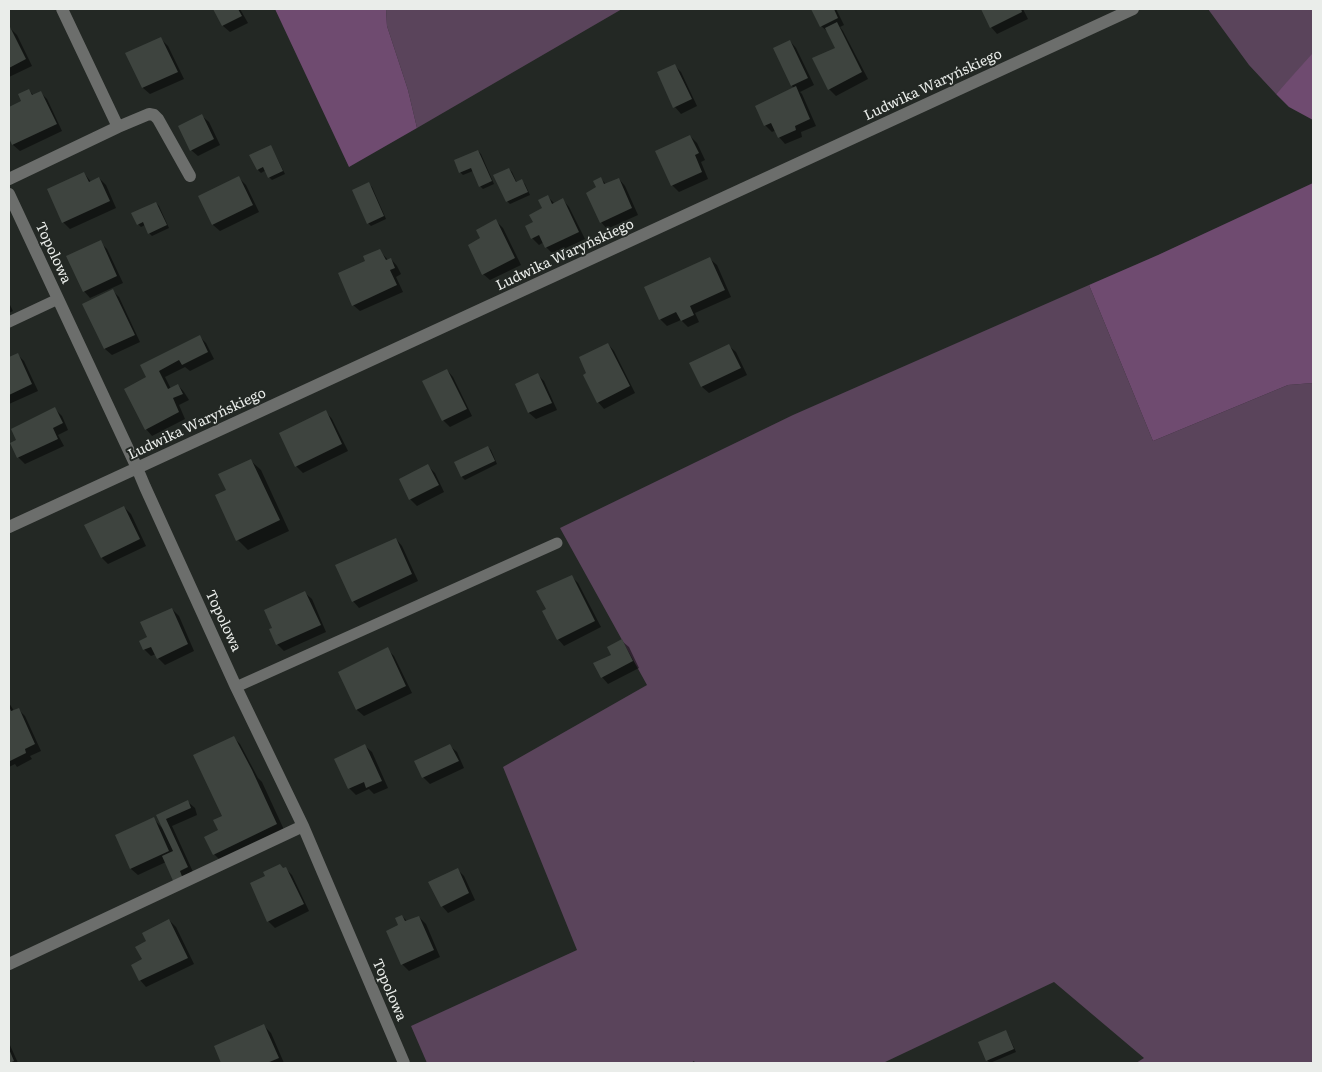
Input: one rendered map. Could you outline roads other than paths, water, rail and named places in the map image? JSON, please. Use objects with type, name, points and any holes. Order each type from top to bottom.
[{"type":"street","points":[[62,9],[118,127]]},
{"type":"street","name":"Ludwika Waryńskiego","points":[[9,527],[1133,9]]},
{"type":"street","points":[[9,179],[149,114],[154,115],[162,125],[190,176]]},
{"type":"street","name":"Topolowa","points":[[9,194],[302,826],[404,1063]]},
{"type":"street","points":[[9,964],[302,826]]},
{"type":"lane","points":[[9,322],[58,299]]},
{"type":"lane","points":[[236,687],[557,544]]}]
